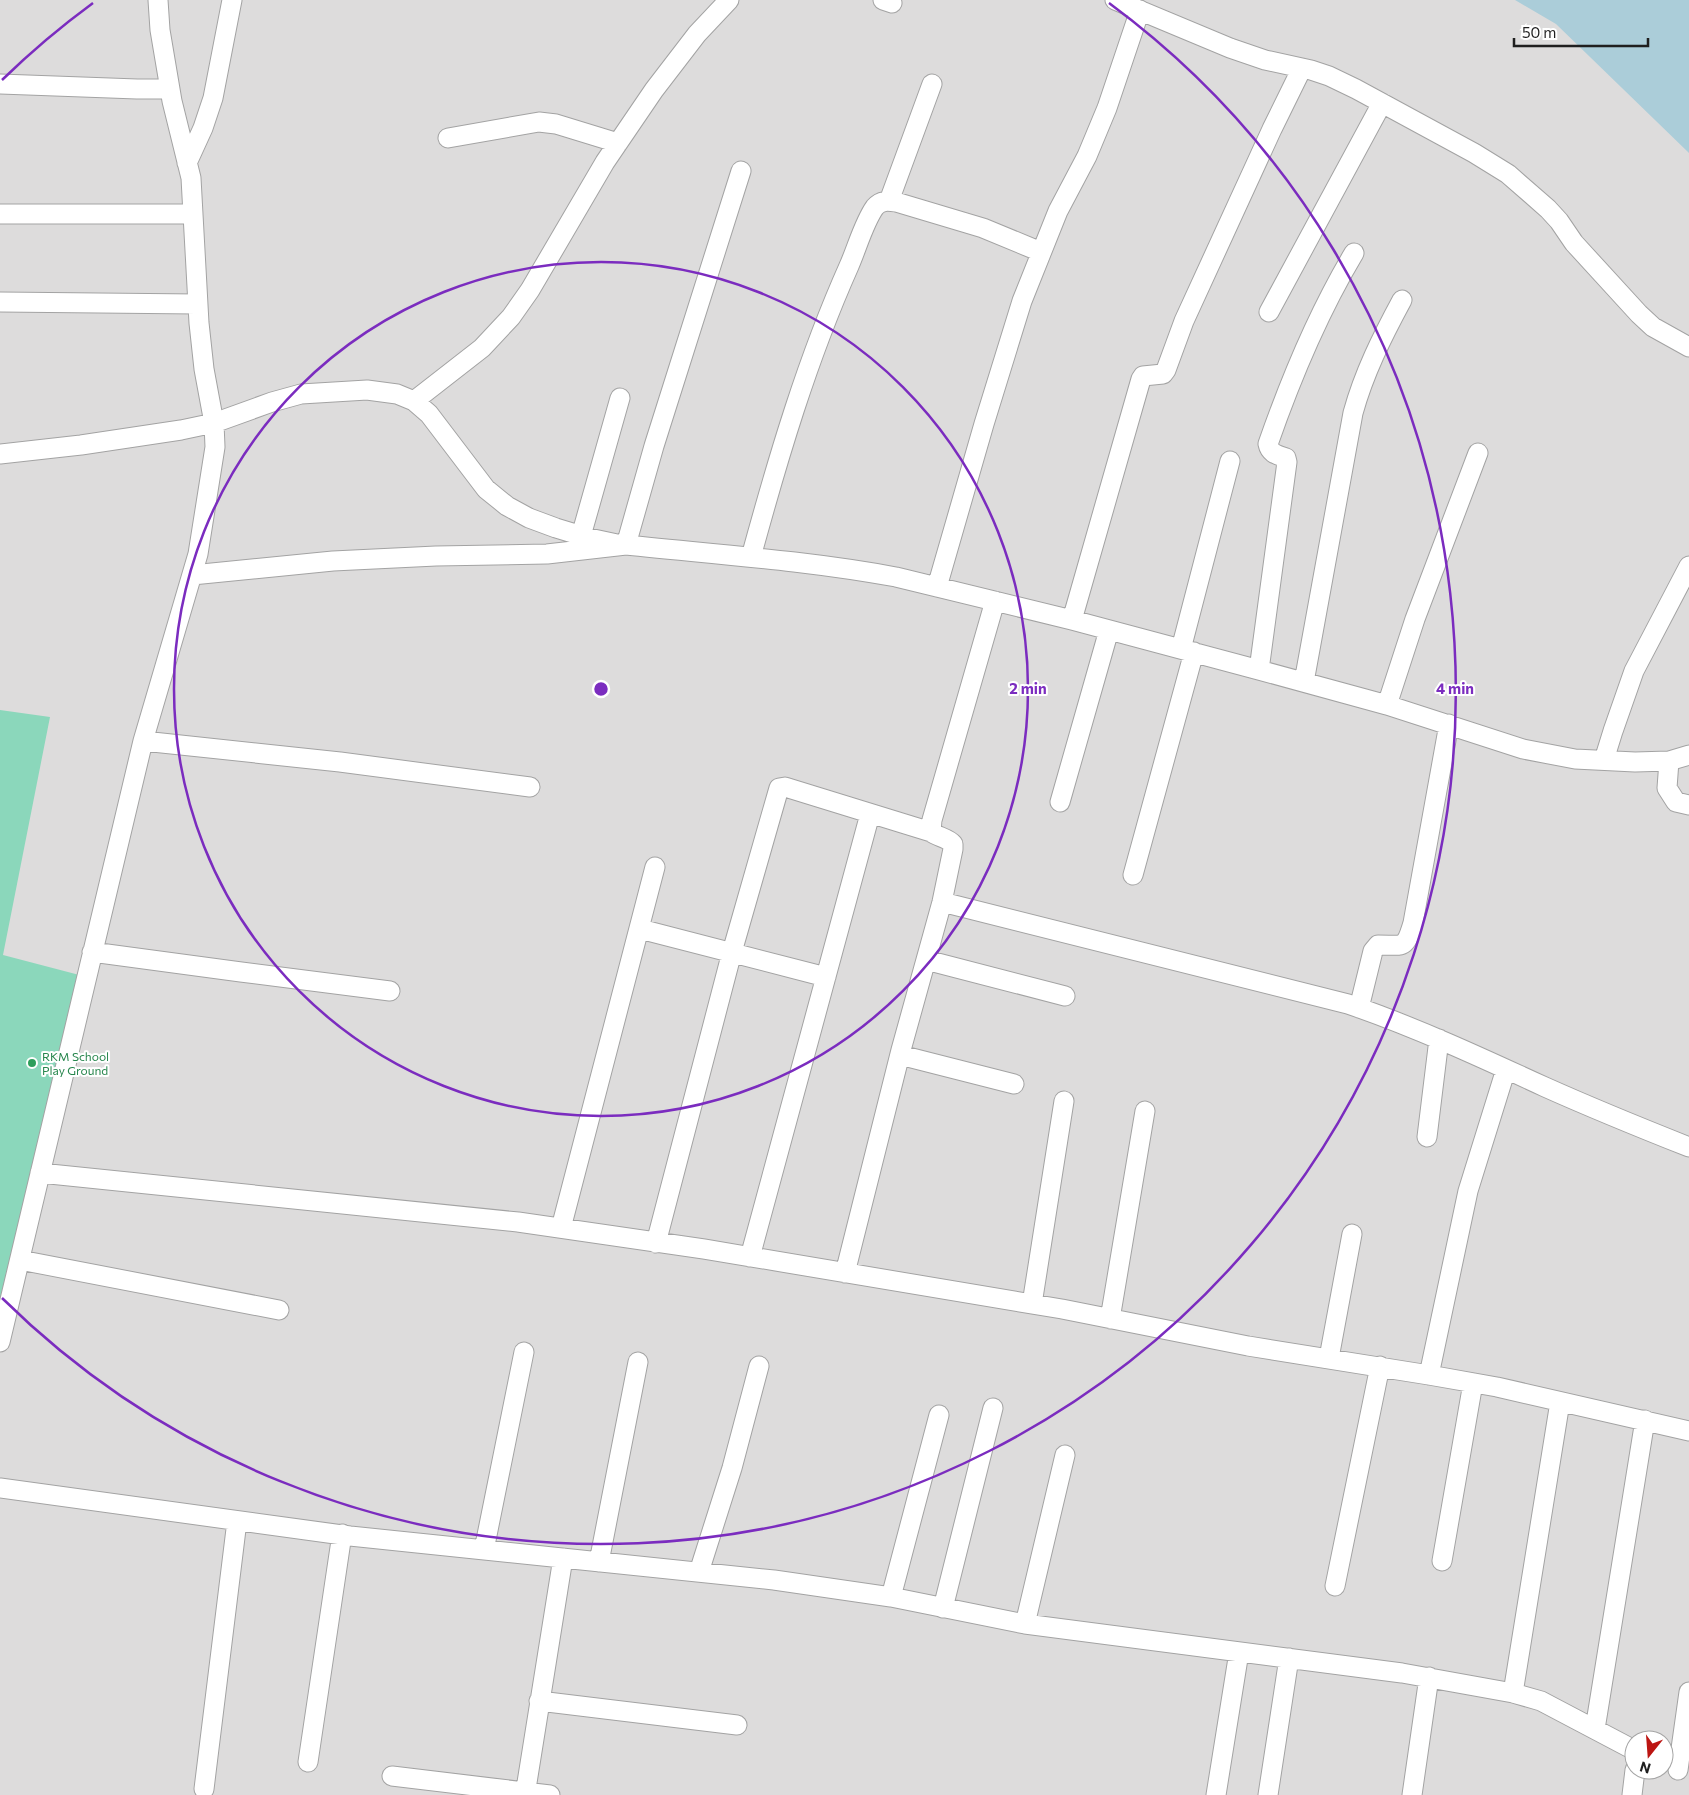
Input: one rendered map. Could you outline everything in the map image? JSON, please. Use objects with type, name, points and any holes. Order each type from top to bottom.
[{"type":"street","points":[[0,1342],[143,742],[198,554],[215,447],[214,423],[204,369],[197,304],[191,178],[170,89],[160,30],[158,0]]},
{"type":"street","points":[[187,163],[204,128],[213,98],[232,0]]},
{"type":"street","points":[[414,401],[482,348],[511,317],[530,290],[618,143],[654,90],[697,34],[729,0]]},
{"type":"street","points":[[1115,0],[1230,48],[1265,60],[1329,76],[1435,131],[1508,174],[1560,221],[1574,243],[1652,327],[1689,347]]},
{"type":"street","points":[[937,587],[1022,301],[1058,211],[1087,156],[1107,108],[1140,10]]},
{"type":"street","points":[[1072,620],[1140,379],[1143,376],[1163,374],[1166,370],[1184,321],[1302,68]]},
{"type":"street","points":[[0,84],[170,89]]},
{"type":"street","points":[[889,201],[932,84]]},
{"type":"street","points":[[1269,312],[1382,103]]},
{"type":"street","points":[[448,138],[539,122],[556,124],[618,143]]},
{"type":"street","points":[[626,545],[654,446],[741,171]]},
{"type":"street","points":[[751,557],[789,425],[826,320],[869,218],[876,206],[882,202],[889,201],[983,228],[1041,252]]},
{"type":"street","points":[[0,214],[194,214]]},
{"type":"street","points":[[1259,670],[1287,462],[1286,458],[1269,450],[1268,444],[1294,373],[1312,331],[1354,253]]},
{"type":"street","points":[[1304,682],[1358,392],[1378,343],[1402,300]]},
{"type":"street","points":[[0,302],[197,304]]},
{"type":"street","points":[[0,454],[81,445],[181,430],[214,423],[272,402],[301,394],[368,390],[398,394],[414,401],[429,414],[486,489],[507,506],[529,518],[581,536],[626,545],[751,557],[852,569],[896,577],[1188,650],[1387,705],[1523,749],[1575,759],[1635,762],[1669,761],[1689,756]]},
{"type":"street","points":[[581,536],[620,398]]},
{"type":"street","points":[[1387,705],[1428,582],[1478,453]]},
{"type":"street","points":[[1133,875],[1188,650],[1230,461]]},
{"type":"street","points":[[192,574],[333,561],[436,556],[547,554],[626,545]]},
{"type":"street","points":[[1604,760],[1634,671],[1689,566]]},
{"type":"street","points":[[931,832],[932,820],[996,601]]},
{"type":"street","points":[[1060,802],[1109,630]]},
{"type":"street","points":[[1359,1008],[1373,951],[1378,945],[1400,946],[1409,938],[1448,724]]},
{"type":"street","points":[[143,742],[340,762],[530,787]]},
{"type":"street","points":[[1669,761],[1667,788],[1676,802],[1689,805]]},
{"type":"street","points":[[656,1242],[732,952],[776,794],[779,788],[784,787],[931,832],[937,837],[950,840],[953,844],[942,902],[900,1055],[845,1273]]},
{"type":"street","points":[[750,1257],[870,814]]},
{"type":"street","points":[[561,1228],[655,867]]},
{"type":"street","points":[[942,902],[1359,1008],[1471,1052],[1506,1069],[1689,1147]]},
{"type":"street","points":[[640,929],[826,976]]},
{"type":"street","points":[[92,952],[390,991]]},
{"type":"street","points":[[926,960],[1065,996]]},
{"type":"street","points":[[1427,1137],[1439,1039]]},
{"type":"street","points":[[900,1055],[1014,1084]]},
{"type":"street","points":[[1429,1374],[1468,1192],[1506,1069]]},
{"type":"street","points":[[1032,1304],[1064,1101]]},
{"type":"street","points":[[1110,1319],[1145,1111]]},
{"type":"street","points":[[40,1173],[518,1222],[656,1242],[1032,1304],[1248,1346],[1429,1374],[1689,1431]]},
{"type":"street","points":[[1330,1358],[1352,1234]]},
{"type":"street","points":[[20,1260],[279,1310]]},
{"type":"street","points":[[484,1550],[524,1352]]},
{"type":"street","points":[[599,1562],[638,1362]]},
{"type":"street","points":[[699,1572],[732,1468],[758,1366]]},
{"type":"street","points":[[1335,1586],[1380,1366]]},
{"type":"street","points":[[1442,1561],[1473,1383]]},
{"type":"street","points":[[1513,1693],[1560,1402]]},
{"type":"street","points":[[943,1608],[993,1408]]},
{"type":"street","points":[[891,1598],[940,1415]]},
{"type":"street","points":[[1595,1729],[1645,1420]]},
{"type":"street","points":[[1025,1624],[1065,1455]]},
{"type":"street","points":[[0,1488],[342,1534],[774,1580],[891,1598],[1025,1624],[1428,1677],[1513,1693],[1541,1701],[1624,1745]]},
{"type":"street","points":[[204,1789],[237,1521]]},
{"type":"street","points":[[308,1762],[342,1534]]},
{"type":"street","points":[[525,1794],[563,1558]]},
{"type":"street","points":[[1216,1795],[1239,1652]]},
{"type":"street","points":[[1268,1795],[1289,1658]]},
{"type":"street","points":[[1412,1795],[1428,1677]]},
{"type":"street","points":[[1677,1770],[1689,1692]]},
{"type":"street","points":[[539,1701],[737,1725]]},
{"type":"street","points":[[392,1776],[525,1794],[550,1795]]},
{"type":"street","points":[[1632,1795],[1634,1780]]},
{"type":"shaded area","points":[[0,0],[1689,0],[1689,1795],[0,1795]]},
{"type":"green space","name":"RKM School Play Ground","points":[[0,710],[50,717],[3,955],[87,977],[0,1303]]},
{"type":"water","points":[[1515,0],[1689,0],[1689,153],[1556,24]]},
{"type":"place","name":"RKM School Play Ground","points":[[32,1063]]}]
